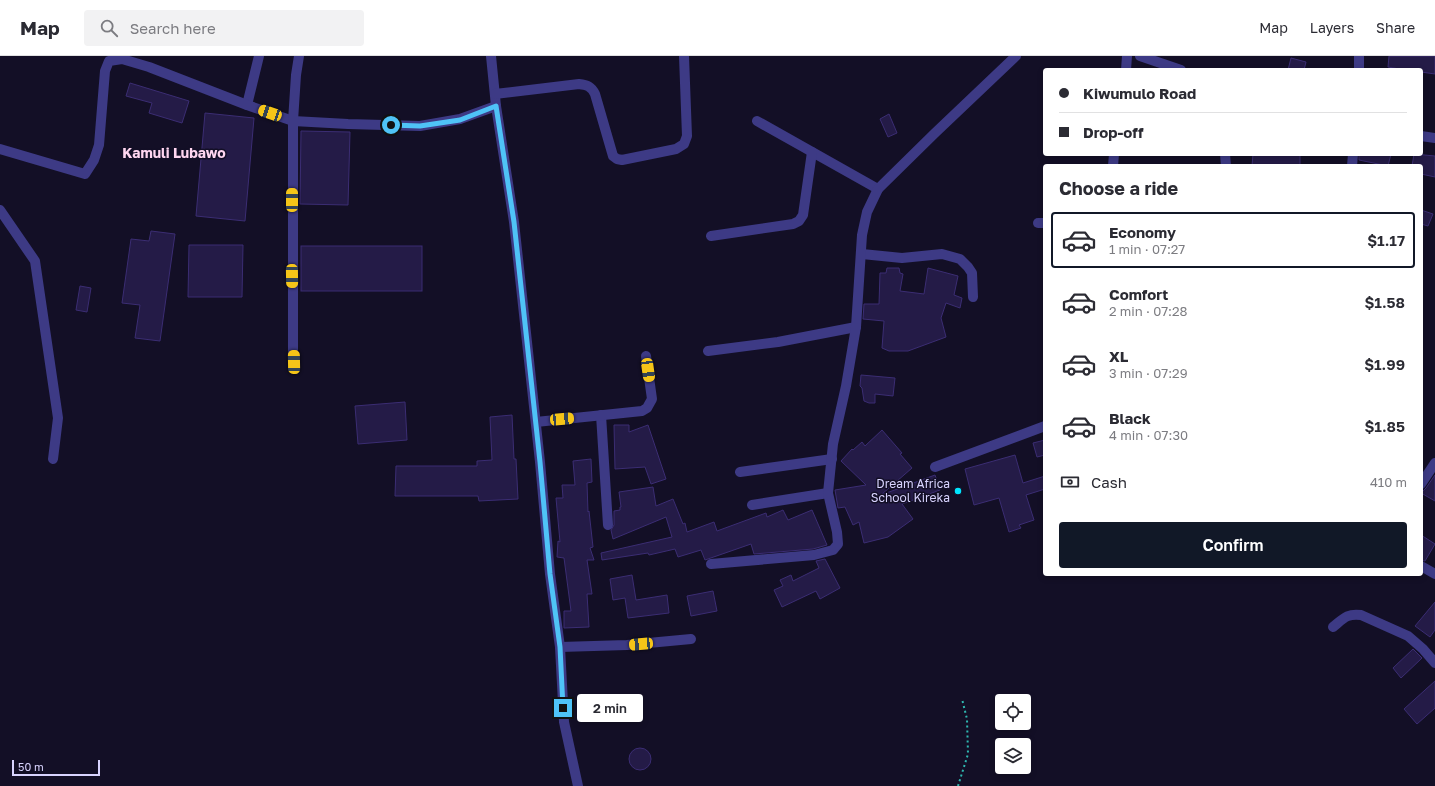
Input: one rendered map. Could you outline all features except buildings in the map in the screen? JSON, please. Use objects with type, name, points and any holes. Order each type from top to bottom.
[{"type":"street","points":[[247,105],[259,56]]},
{"type":"street","points":[[294,362],[292,247],[293,121],[296,75],[299,56]]},
{"type":"street","points":[[491,56],[496,106],[514,222],[536,422],[550,574],[560,647],[564,722],[578,786]]},
{"type":"street","points":[[495,94],[579,84],[592,88],[613,156],[622,160],[676,148],[684,144],[687,136],[684,56]]},
{"type":"street","points":[[711,564],[814,556],[833,550],[838,544],[837,532],[828,493],[833,444],[846,386],[856,327],[862,254],[862,235],[867,212],[878,189],[935,132],[1016,56]]},
{"type":"street","points":[[1126,68],[1128,56]]},
{"type":"street","points":[[1140,56],[1175,68]]},
{"type":"street","points":[[1359,56],[1359,68]]},
{"type":"street","points":[[0,149],[85,174],[94,160],[99,145],[106,71],[109,62],[122,59],[293,121],[420,126],[460,120],[496,106]]},
{"type":"street","points":[[757,121],[878,189]]},
{"type":"street","points":[[1423,136],[1435,138]]},
{"type":"street","points":[[711,236],[793,224],[799,221],[804,210],[812,152]]},
{"type":"street","points":[[0,210],[36,261],[58,418],[53,459]]},
{"type":"street","points":[[862,254],[902,258],[942,254],[960,259],[972,273],[973,297]]},
{"type":"street","points":[[708,351],[778,342],[856,327]]},
{"type":"street","points":[[536,422],[642,412],[647,408],[652,399],[646,356]]},
{"type":"street","points":[[601,415],[608,525]]},
{"type":"street","points":[[935,467],[1043,427]]},
{"type":"street","points":[[740,472],[832,459]]},
{"type":"street","points":[[1423,481],[1435,463]]},
{"type":"street","points":[[752,505],[828,493]]},
{"type":"street","points":[[1423,567],[1435,574]]},
{"type":"street","points":[[1333,627],[1348,615],[1361,615],[1408,636],[1423,649],[1435,663]]},
{"type":"street","points":[[560,647],[627,645],[691,639]]},
{"type":"path","points":[[958,786],[968,754],[967,719],[962,699]]},
{"type":"place","name":"Dream Africa School Kireka","points":[[958,491]]},
{"type":"district","name":"Kamuli Lubawo","points":[[174,153]]},
{"type":"route","points":[[391,125],[420,126],[460,120],[496,106],[514,222],[540,462],[550,574],[560,647],[563,708]]}]
